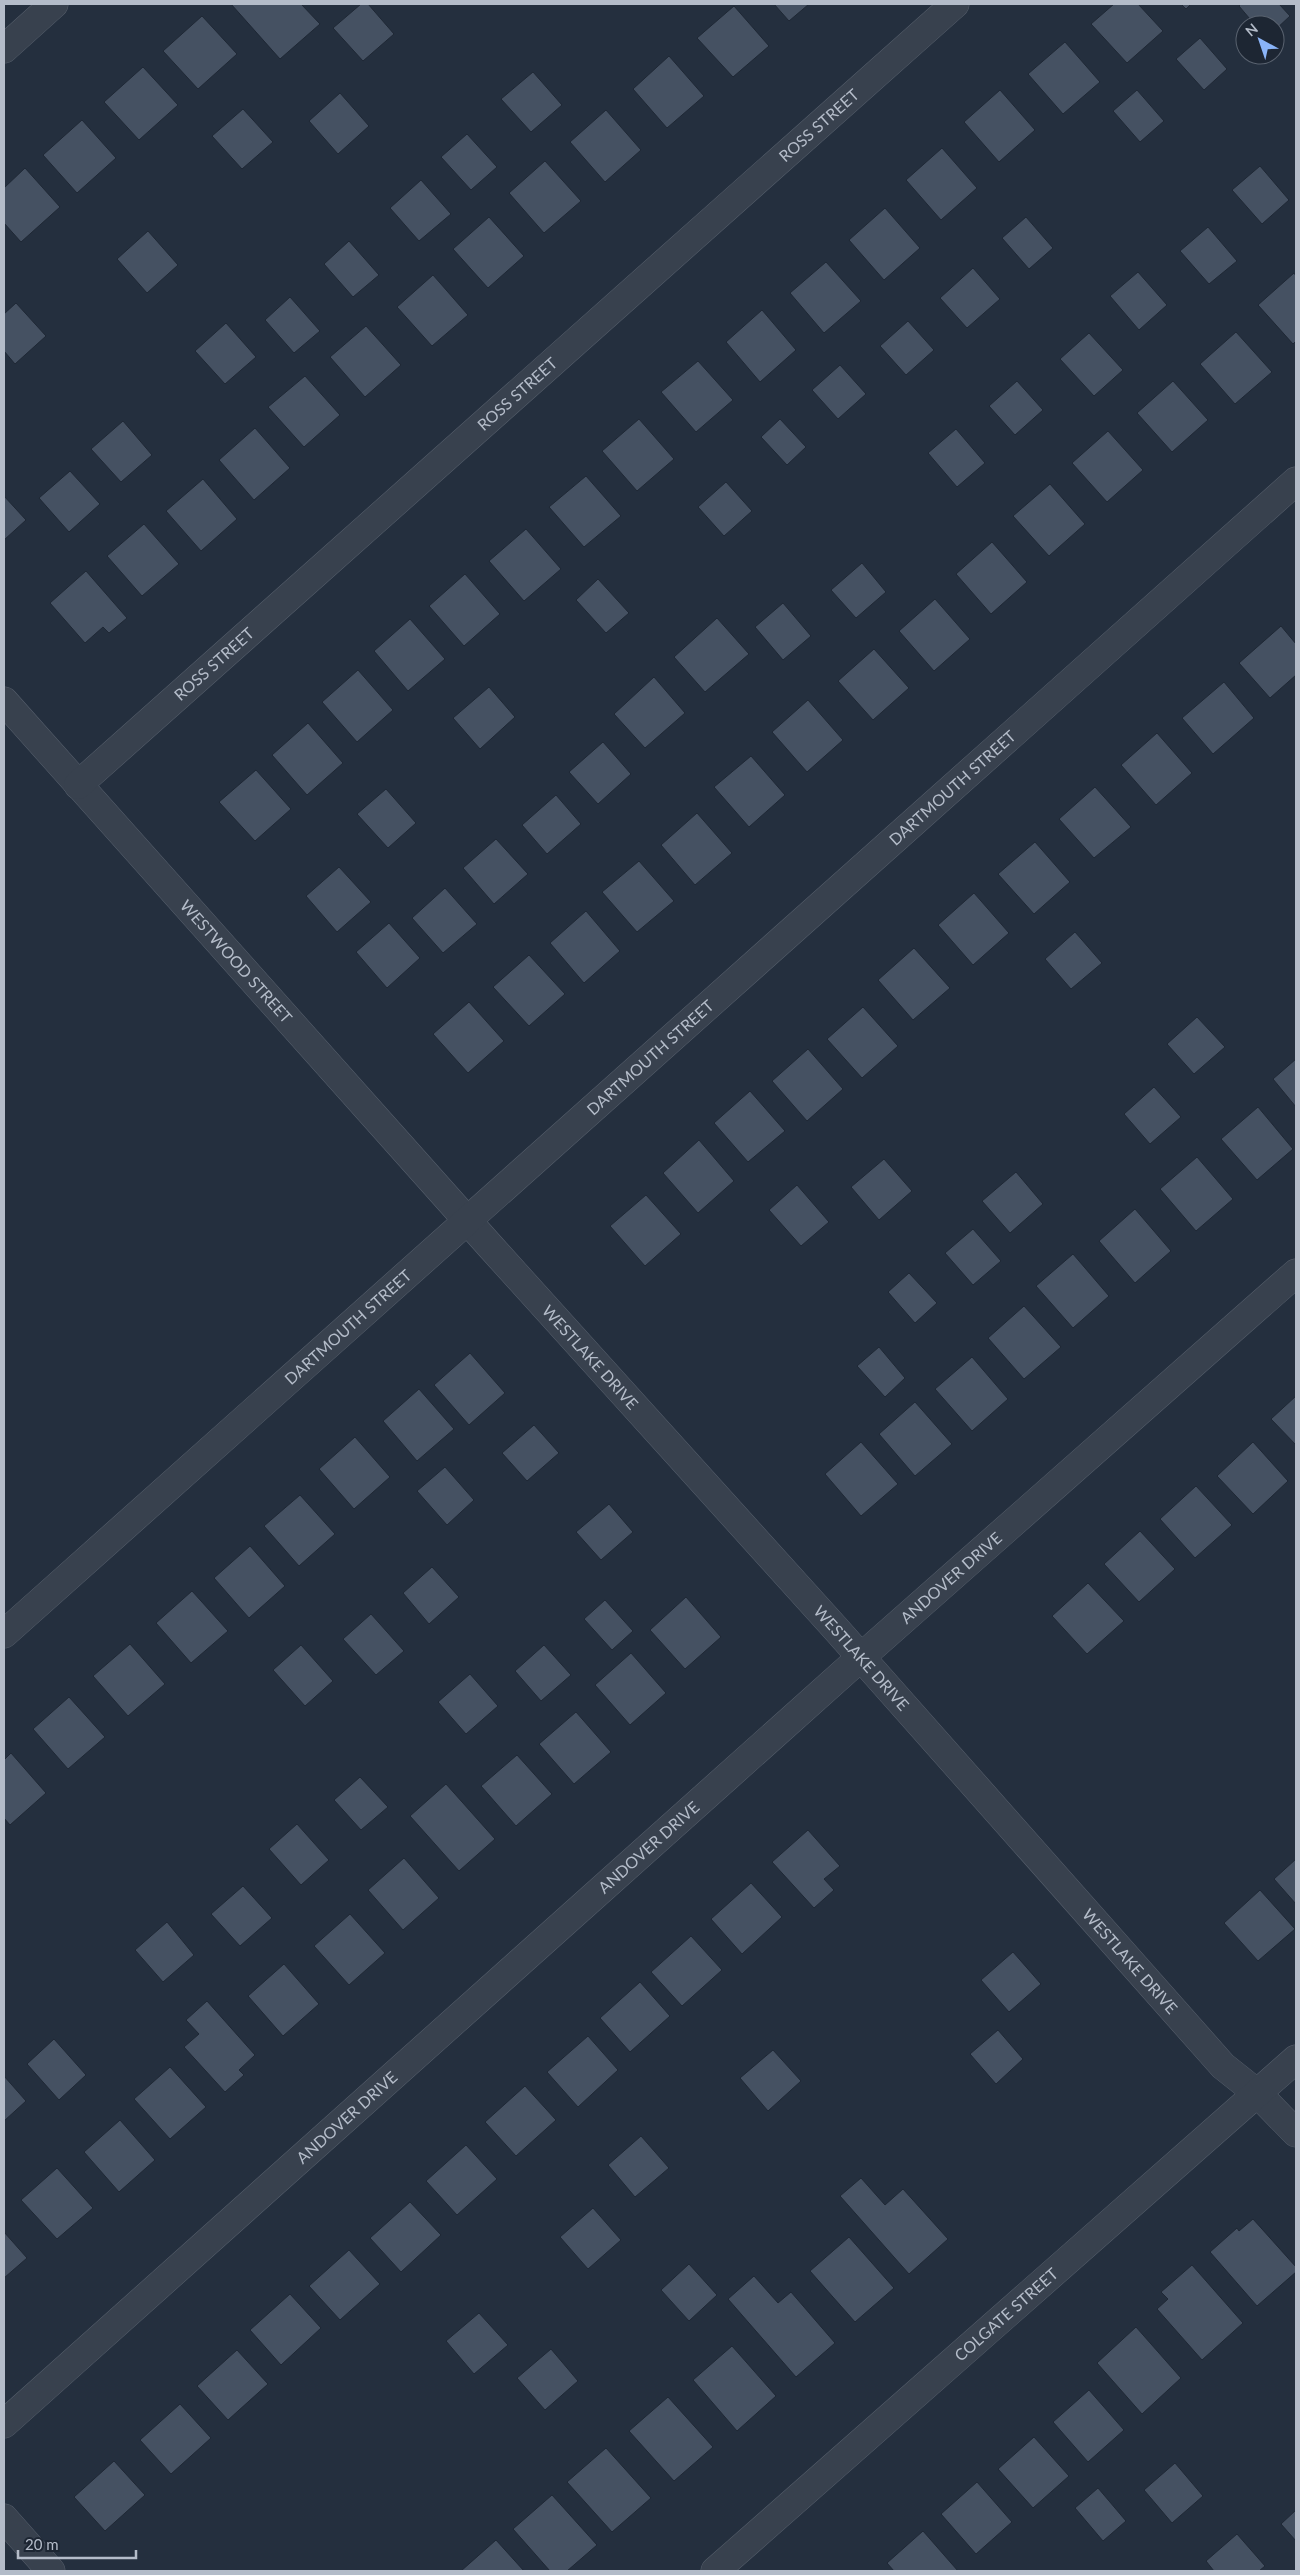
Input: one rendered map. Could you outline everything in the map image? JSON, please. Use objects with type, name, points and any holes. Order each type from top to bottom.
[{"type":"street","points":[[4,49],[54,4]]},
{"type":"street","name":"ROSS STREET","points":[[78,785],[955,4]]},
{"type":"street","name":"DARTMOUTH STREET","points":[[4,1634],[1296,481]]},
{"type":"street","name":"WESTWOOD STREET","points":[[4,701],[469,1221]]},
{"type":"street","name":"WESTLAKE DRIVE","points":[[469,1221],[1224,2066],[1257,2093],[1296,2133]]},
{"type":"street","name":"ANDOVER DRIVE","points":[[4,2424],[860,1658],[1296,1273]]},
{"type":"street","name":"COLGATE STREET","points":[[715,2571],[1296,2059]]},
{"type":"street","points":[[4,2518],[51,2571]]},
{"type":"building","points":[[231,4],[301,4],[320,24],[280,59]]},
{"type":"building","points":[[361,4],[368,4],[394,34],[363,61],[333,28]]},
{"type":"building","points":[[774,4],[809,4],[789,21]]},
{"type":"building","points":[[1114,4],[1138,4],[1163,31],[1127,63],[1091,24]]},
{"type":"building","points":[[1181,4],[1191,4],[1186,9]]},
{"type":"building","points":[[1241,4],[1279,4],[1290,16],[1285,21],[1285,15],[1247,15],[1239,6]]},
{"type":"building","points":[[734,6],[769,46],[733,77],[697,38]]},
{"type":"building","points":[[202,16],[237,54],[198,89],[163,51]]},
{"type":"building","points":[[1200,38],[1227,69],[1204,90],[1176,59]]},
{"type":"building","points":[[1065,42],[1100,82],[1063,114],[1028,74]]},
{"type":"building","points":[[669,56],[704,96],[667,128],[633,89]]},
{"type":"building","points":[[143,67],[178,105],[139,140],[104,102]]},
{"type":"building","points":[[533,72],[562,105],[531,132],[501,99]]},
{"type":"building","points":[[1000,90],[1035,130],[999,162],[964,122]]},
{"type":"building","points":[[1137,90],[1164,121],[1140,142],[1113,111]]},
{"type":"building","points":[[340,93],[369,126],[338,154],[309,121]]},
{"type":"building","points":[[243,109],[273,142],[242,169],[212,136]]},
{"type":"building","points":[[606,110],[641,150],[605,182],[570,142]]},
{"type":"building","points":[[82,120],[116,158],[77,193],[43,155]]},
{"type":"building","points":[[467,134],[497,167],[471,190],[441,157]]},
{"type":"building","points":[[942,148],[977,188],[941,220],[906,180]]},
{"type":"building","points":[[545,161],[581,201],[544,233],[509,193]]},
{"type":"building","points":[[1260,166],[1289,200],[1262,224],[1232,190]]},
{"type":"building","points":[[25,168],[60,207],[21,242],[4,223],[4,188]]},
{"type":"building","points":[[421,180],[451,214],[419,241],[390,208]]},
{"type":"building","points":[[885,208],[920,248],[884,280],[849,240]]},
{"type":"building","points":[[489,217],[524,256],[488,288],[453,249]]},
{"type":"building","points":[[1026,217],[1053,248],[1029,269],[1002,238]]},
{"type":"building","points":[[1208,227],[1237,261],[1209,284],[1180,251]]},
{"type":"building","points":[[148,231],[178,265],[147,293],[117,259]]},
{"type":"building","points":[[349,241],[379,275],[353,297],[324,264]]},
{"type":"building","points":[[826,262],[861,301],[824,333],[790,293]]},
{"type":"building","points":[[973,268],[1000,299],[967,328],[940,298]]},
{"type":"building","points":[[1138,272],[1167,305],[1139,330],[1110,296]]},
{"type":"building","points":[[1294,273],[1296,276],[1296,341],[1293,344],[1258,305]]},
{"type":"building","points":[[433,275],[468,315],[432,346],[397,307]]},
{"type":"building","points":[[290,297],[320,331],[294,353],[265,320]]},
{"type":"building","points":[[16,303],[46,336],[15,364],[4,351],[4,314]]},
{"type":"building","points":[[762,310],[796,350],[760,382],[726,342]]},
{"type":"building","points":[[908,321],[934,350],[906,375],[880,346]]},
{"type":"building","points":[[226,323],[256,357],[225,384],[195,351]]},
{"type":"building","points":[[366,326],[401,365],[365,397],[330,357]]},
{"type":"building","points":[[1236,332],[1272,372],[1235,404],[1200,364]]},
{"type":"building","points":[[1089,333],[1123,370],[1094,396],[1060,359]]},
{"type":"building","points":[[698,361],[733,400],[696,432],[661,392]]},
{"type":"building","points":[[840,365],[866,394],[838,419],[812,390]]},
{"type":"building","points":[[305,376],[340,415],[304,447],[268,407]]},
{"type":"building","points":[[1017,381],[1043,410],[1015,435],[989,406]]},
{"type":"building","points":[[1173,381],[1208,420],[1172,452],[1137,413]]},
{"type":"building","points":[[639,419],[674,459],[637,491],[602,451]]},
{"type":"building","points":[[780,419],[806,447],[787,465],[761,437]]},
{"type":"building","points":[[123,421],[152,455],[121,482],[91,449]]},
{"type":"building","points":[[255,428],[290,468],[254,500],[219,460]]},
{"type":"building","points":[[956,429],[985,463],[957,487],[928,453]]},
{"type":"building","points":[[1108,431],[1143,470],[1107,502],[1072,463]]},
{"type":"building","points":[[70,471],[100,504],[69,532],[39,498]]},
{"type":"building","points":[[586,476],[621,516],[584,547],[549,507]]},
{"type":"building","points":[[203,479],[237,519],[201,551],[166,511]]},
{"type":"building","points":[[726,482],[752,511],[724,536],[698,507]]},
{"type":"building","points":[[1050,484],[1085,524],[1049,556],[1013,516]]},
{"type":"building","points":[[4,496],[26,520],[4,540]]},
{"type":"building","points":[[144,524],[179,564],[142,596],[107,556]]},
{"type":"building","points":[[526,529],[561,569],[524,601],[489,561]]},
{"type":"building","points":[[992,542],[1027,582],[991,614],[956,574]]},
{"type":"building","points":[[862,563],[886,592],[856,618],[831,590]]},
{"type":"building","points":[[86,571],[127,618],[109,633],[103,627],[85,643],[50,603]]},
{"type":"building","points":[[465,574],[500,614],[464,646],[429,606]]},
{"type":"building","points":[[598,579],[629,613],[606,633],[576,600]]},
{"type":"building","points":[[935,599],[970,639],[934,671],[899,631]]},
{"type":"building","points":[[783,603],[811,636],[783,660],[755,627]]},
{"type":"building","points":[[717,618],[749,654],[705,692],[674,657]]},
{"type":"building","points":[[410,619],[445,659],[408,691],[374,651]]},
{"type":"building","points":[[1281,626],[1296,644],[1296,675],[1270,698],[1239,663]]},
{"type":"building","points":[[874,649],[909,688],[873,720],[838,681]]},
{"type":"building","points":[[358,670],[393,710],[357,742],[322,702]]},
{"type":"building","points":[[654,677],[685,713],[645,748],[614,714]]},
{"type":"building","points":[[1224,682],[1254,718],[1213,754],[1182,718]]},
{"type":"building","points":[[489,687],[515,717],[480,749],[453,718]]},
{"type":"building","points":[[808,700],[843,740],[807,772],[772,732]]},
{"type":"building","points":[[308,723],[343,763],[307,795],[272,755]]},
{"type":"building","points":[[1157,733],[1192,773],[1156,805],[1121,765]]},
{"type":"building","points":[[603,742],[631,774],[598,804],[569,772]]},
{"type":"building","points":[[751,756],[785,795],[749,827],[714,787]]},
{"type":"building","points":[[256,770],[291,809],[255,841],[219,802]]},
{"type":"building","points":[[1095,787],[1131,827],[1094,858],[1059,819]]},
{"type":"building","points":[[386,789],[416,823],[388,848],[357,814]]},
{"type":"building","points":[[556,795],[581,824],[547,854],[522,825]]},
{"type":"building","points":[[697,813],[732,853],[695,885],[661,845]]},
{"type":"building","points":[[496,839],[528,874],[494,904],[463,868]]},
{"type":"building","points":[[1035,842],[1070,882],[1034,914],[998,874]]},
{"type":"building","points":[[639,861],[674,901],[637,932],[602,892]]},
{"type":"building","points":[[339,867],[371,902],[337,932],[306,896]]},
{"type":"building","points":[[445,888],[477,924],[443,953],[412,918]]},
{"type":"building","points":[[974,893],[1009,933],[973,965],[938,925]]},
{"type":"building","points":[[586,911],[620,951],[584,983],[550,943]]},
{"type":"building","points":[[389,923],[420,958],[387,988],[356,952]]},
{"type":"building","points":[[1075,932],[1102,963],[1071,989],[1045,959]]},
{"type":"building","points":[[914,948],[950,988],[913,1020],[878,980]]},
{"type":"building","points":[[529,955],[565,994],[529,1026],[493,987]]},
{"type":"building","points":[[469,1002],[504,1041],[468,1073],[433,1034]]},
{"type":"building","points":[[863,1007],[898,1046],[862,1078],[827,1039]]},
{"type":"building","points":[[1197,1017],[1225,1047],[1194,1074],[1167,1044]]},
{"type":"building","points":[[808,1049],[843,1089],[807,1121],[772,1081]]},
{"type":"building","points":[[1296,1059],[1296,1107],[1273,1079]]},
{"type":"building","points":[[1154,1087],[1181,1117],[1150,1144],[1124,1114]]},
{"type":"building","points":[[750,1091],[785,1131],[748,1162],[714,1123]]},
{"type":"building","points":[[1258,1107],[1293,1149],[1257,1180],[1221,1139]]},
{"type":"building","points":[[699,1140],[734,1181],[698,1213],[663,1173]]},
{"type":"building","points":[[1197,1157],[1233,1199],[1196,1231],[1160,1189]]},
{"type":"building","points":[[884,1159],[912,1191],[879,1220],[851,1187]]},
{"type":"building","points":[[1016,1172],[1043,1204],[1010,1233],[982,1201]]},
{"type":"building","points":[[797,1185],[829,1222],[801,1246],[769,1210]]},
{"type":"building","points":[[646,1195],[681,1234],[645,1266],[610,1226]]},
{"type":"building","points":[[1135,1209],[1171,1251],[1135,1283],[1099,1241]]},
{"type":"building","points":[[973,1229],[1001,1261],[973,1285],[945,1253]]},
{"type":"building","points":[[1073,1254],[1109,1296],[1073,1328],[1036,1286]]},
{"type":"building","points":[[909,1273],[937,1303],[915,1323],[888,1292]]},
{"type":"building","points":[[1024,1306],[1061,1347],[1024,1379],[988,1338]]},
{"type":"building","points":[[879,1347],[905,1378],[885,1397],[857,1366]]},
{"type":"building","points":[[470,1353],[505,1393],[469,1425],[434,1385]]},
{"type":"building","points":[[972,1357],[1008,1399],[972,1431],[935,1389]]},
{"type":"building","points":[[419,1389],[454,1429],[417,1461],[383,1421]]},
{"type":"building","points":[[1296,1396],[1296,1445],[1271,1419]]},
{"type":"building","points":[[915,1402],[952,1444],[915,1476],[879,1434]]},
{"type":"building","points":[[534,1425],[559,1453],[527,1481],[502,1453]]},
{"type":"building","points":[[355,1437],[390,1477],[354,1509],[319,1469]]},
{"type":"building","points":[[861,1442],[898,1484],[861,1516],[825,1474]]},
{"type":"building","points":[[1253,1442],[1288,1481],[1253,1514],[1217,1476]]},
{"type":"building","points":[[445,1467],[474,1500],[447,1525],[417,1491]]},
{"type":"building","points":[[1196,1486],[1232,1525],[1195,1558],[1160,1519]]},
{"type":"building","points":[[300,1495],[335,1534],[299,1566],[264,1526]]},
{"type":"building","points":[[609,1504],[633,1532],[601,1560],[576,1532]]},
{"type":"building","points":[[1140,1531],[1175,1569],[1139,1602],[1104,1564]]},
{"type":"building","points":[[250,1546],[285,1586],[249,1618],[214,1578]]},
{"type":"building","points":[[432,1567],[459,1597],[429,1624],[403,1593]]},
{"type":"building","points":[[1088,1583],[1124,1621],[1087,1654],[1052,1616]]},
{"type":"building","points":[[192,1591],[228,1631],[191,1663],[156,1623]]},
{"type":"building","points":[[686,1597],[721,1637],[685,1669],[650,1630]]},
{"type":"building","points":[[605,1600],[633,1631],[612,1650],[584,1619]]},
{"type":"building","points":[[371,1614],[404,1651],[376,1675],[343,1639]]},
{"type":"building","points":[[130,1644],[165,1684],[128,1716],[93,1676]]},
{"type":"building","points":[[301,1645],[333,1681],[305,1706],[273,1670]]},
{"type":"building","points":[[544,1645],[571,1675],[541,1701],[515,1671]]},
{"type":"building","points":[[631,1653],[666,1693],[630,1725],[595,1685]]},
{"type":"building","points":[[470,1674],[498,1706],[466,1734],[438,1702]]},
{"type":"building","points":[[69,1697],[105,1737],[68,1769],[33,1729]]},
{"type":"building","points":[[576,1712],[611,1752],[574,1784],[539,1744]]},
{"type":"building","points":[[11,1753],[46,1793],[10,1825],[4,1818],[4,1760]]},
{"type":"building","points":[[517,1755],[552,1794],[516,1826],[481,1786]]},
{"type":"building","points":[[360,1777],[388,1807],[361,1830],[334,1800]]},
{"type":"building","points":[[446,1784],[495,1839],[459,1871],[410,1816]]},
{"type":"building","points":[[297,1824],[329,1860],[301,1885],[269,1849]]},
{"type":"building","points":[[808,1830],[840,1866],[824,1879],[834,1890],[814,1908],[772,1862]]},
{"type":"building","points":[[404,1858],[439,1898],[403,1930],[368,1890]]},
{"type":"building","points":[[1296,1859],[1296,1904],[1274,1879]]},
{"type":"building","points":[[751,1883],[782,1917],[742,1954],[711,1919]]},
{"type":"building","points":[[243,1886],[272,1918],[240,1946],[211,1914]]},
{"type":"building","points":[[1260,1890],[1295,1929],[1258,1961],[1224,1923]]},
{"type":"building","points":[[350,1914],[385,1953],[349,1985],[314,1946]]},
{"type":"building","points":[[167,1922],[194,1955],[163,1982],[135,1950]]},
{"type":"building","points":[[691,1936],[722,1970],[682,2006],[651,1972]]},
{"type":"building","points":[[1013,1952],[1041,1984],[1009,2012],[981,1980]]},
{"type":"building","points":[[284,1964],[319,2004],[283,2036],[248,1996]]},
{"type":"building","points":[[640,1982],[670,2016],[630,2052],[600,2018]]},
{"type":"building","points":[[207,2001],[255,2055],[239,2070],[244,2075],[225,2092],[184,2047],[199,2034],[186,2020]]},
{"type":"building","points":[[998,2030],[1023,2059],[996,2084],[970,2054]]},
{"type":"building","points":[[588,2036],[618,2070],[578,2107],[547,2072]]},
{"type":"building","points":[[54,2039],[86,2075],[59,2100],[27,2064]]},
{"type":"building","points":[[773,2050],[801,2081],[768,2111],[740,2078]]},
{"type":"building","points":[[170,2067],[206,2107],[170,2139],[134,2099]]},
{"type":"building","points":[[4,2076],[26,2101],[4,2121]]},
{"type":"building","points":[[525,2086],[556,2120],[516,2156],[485,2122]]},
{"type":"building","points":[[120,2120],[155,2160],[119,2192],[84,2152]]},
{"type":"building","points":[[641,2136],[669,2168],[635,2197],[608,2165]]},
{"type":"building","points":[[466,2145],[497,2179],[457,2215],[426,2181]]},
{"type":"building","points":[[57,2168],[93,2208],[57,2239],[21,2200]]},
{"type":"building","points":[[861,2178],[885,2205],[903,2189],[948,2239],[909,2274],[840,2196]]},
{"type":"building","points":[[410,2202],[441,2235],[401,2272],[370,2238]]},
{"type":"building","points":[[593,2208],[621,2240],[588,2269],[560,2237]]},
{"type":"building","points":[[1253,2219],[1296,2267],[1296,2272],[1257,2306],[1210,2252],[1237,2228],[1239,2231]]},
{"type":"building","points":[[4,2232],[27,2258],[4,2278]]},
{"type":"building","points":[[849,2237],[894,2288],[855,2322],[810,2271]]},
{"type":"building","points":[[349,2250],[380,2284],[340,2320],[309,2286]]},
{"type":"building","points":[[689,2264],[717,2295],[689,2321],[661,2290]]},
{"type":"building","points":[[1192,2265],[1243,2323],[1202,2360],[1157,2309],[1168,2299],[1161,2292]]},
{"type":"building","points":[[754,2276],[778,2303],[791,2292],[835,2343],[796,2377],[728,2299]]},
{"type":"building","points":[[290,2294],[321,2328],[281,2365],[250,2330]]},
{"type":"building","points":[[479,2313],[508,2345],[474,2374],[446,2341]]},
{"type":"building","points":[[1136,2327],[1181,2378],[1142,2414],[1097,2363]]},
{"type":"building","points":[[732,2346],[776,2396],[737,2431],[693,2380]]},
{"type":"building","points":[[551,2349],[578,2381],[545,2410],[517,2378]]},
{"type":"building","points":[[237,2350],[268,2384],[228,2420],[197,2386]]},
{"type":"building","points":[[1089,2390],[1124,2430],[1088,2462],[1053,2422]]},
{"type":"building","points":[[668,2397],[713,2447],[674,2481],[629,2431]]},
{"type":"building","points":[[180,2404],[211,2438],[171,2474],[140,2440]]},
{"type":"building","points":[[1034,2437],[1069,2476],[1033,2508],[998,2469]]},
{"type":"building","points":[[606,2448],[651,2498],[612,2532],[567,2482]]},
{"type":"building","points":[[114,2461],[145,2495],[105,2531],[74,2497]]},
{"type":"building","points":[[1175,2463],[1203,2496],[1172,2523],[1144,2490]]},
{"type":"building","points":[[977,2482],[1012,2522],[976,2554],[941,2514]]},
{"type":"building","points":[[1098,2488],[1126,2521],[1103,2541],[1075,2508]]},
{"type":"building","points":[[552,2495],[597,2545],[567,2571],[550,2571],[513,2529]]},
{"type":"building","points":[[1296,2510],[1296,2541],[1281,2524]]},
{"type":"building","points":[[923,2531],[958,2571],[894,2571],[887,2563]]},
{"type":"building","points":[[1237,2534],[1265,2566],[1259,2571],[1214,2571],[1206,2561]]},
{"type":"building","points":[[496,2540],[524,2571],[461,2571]]}]
